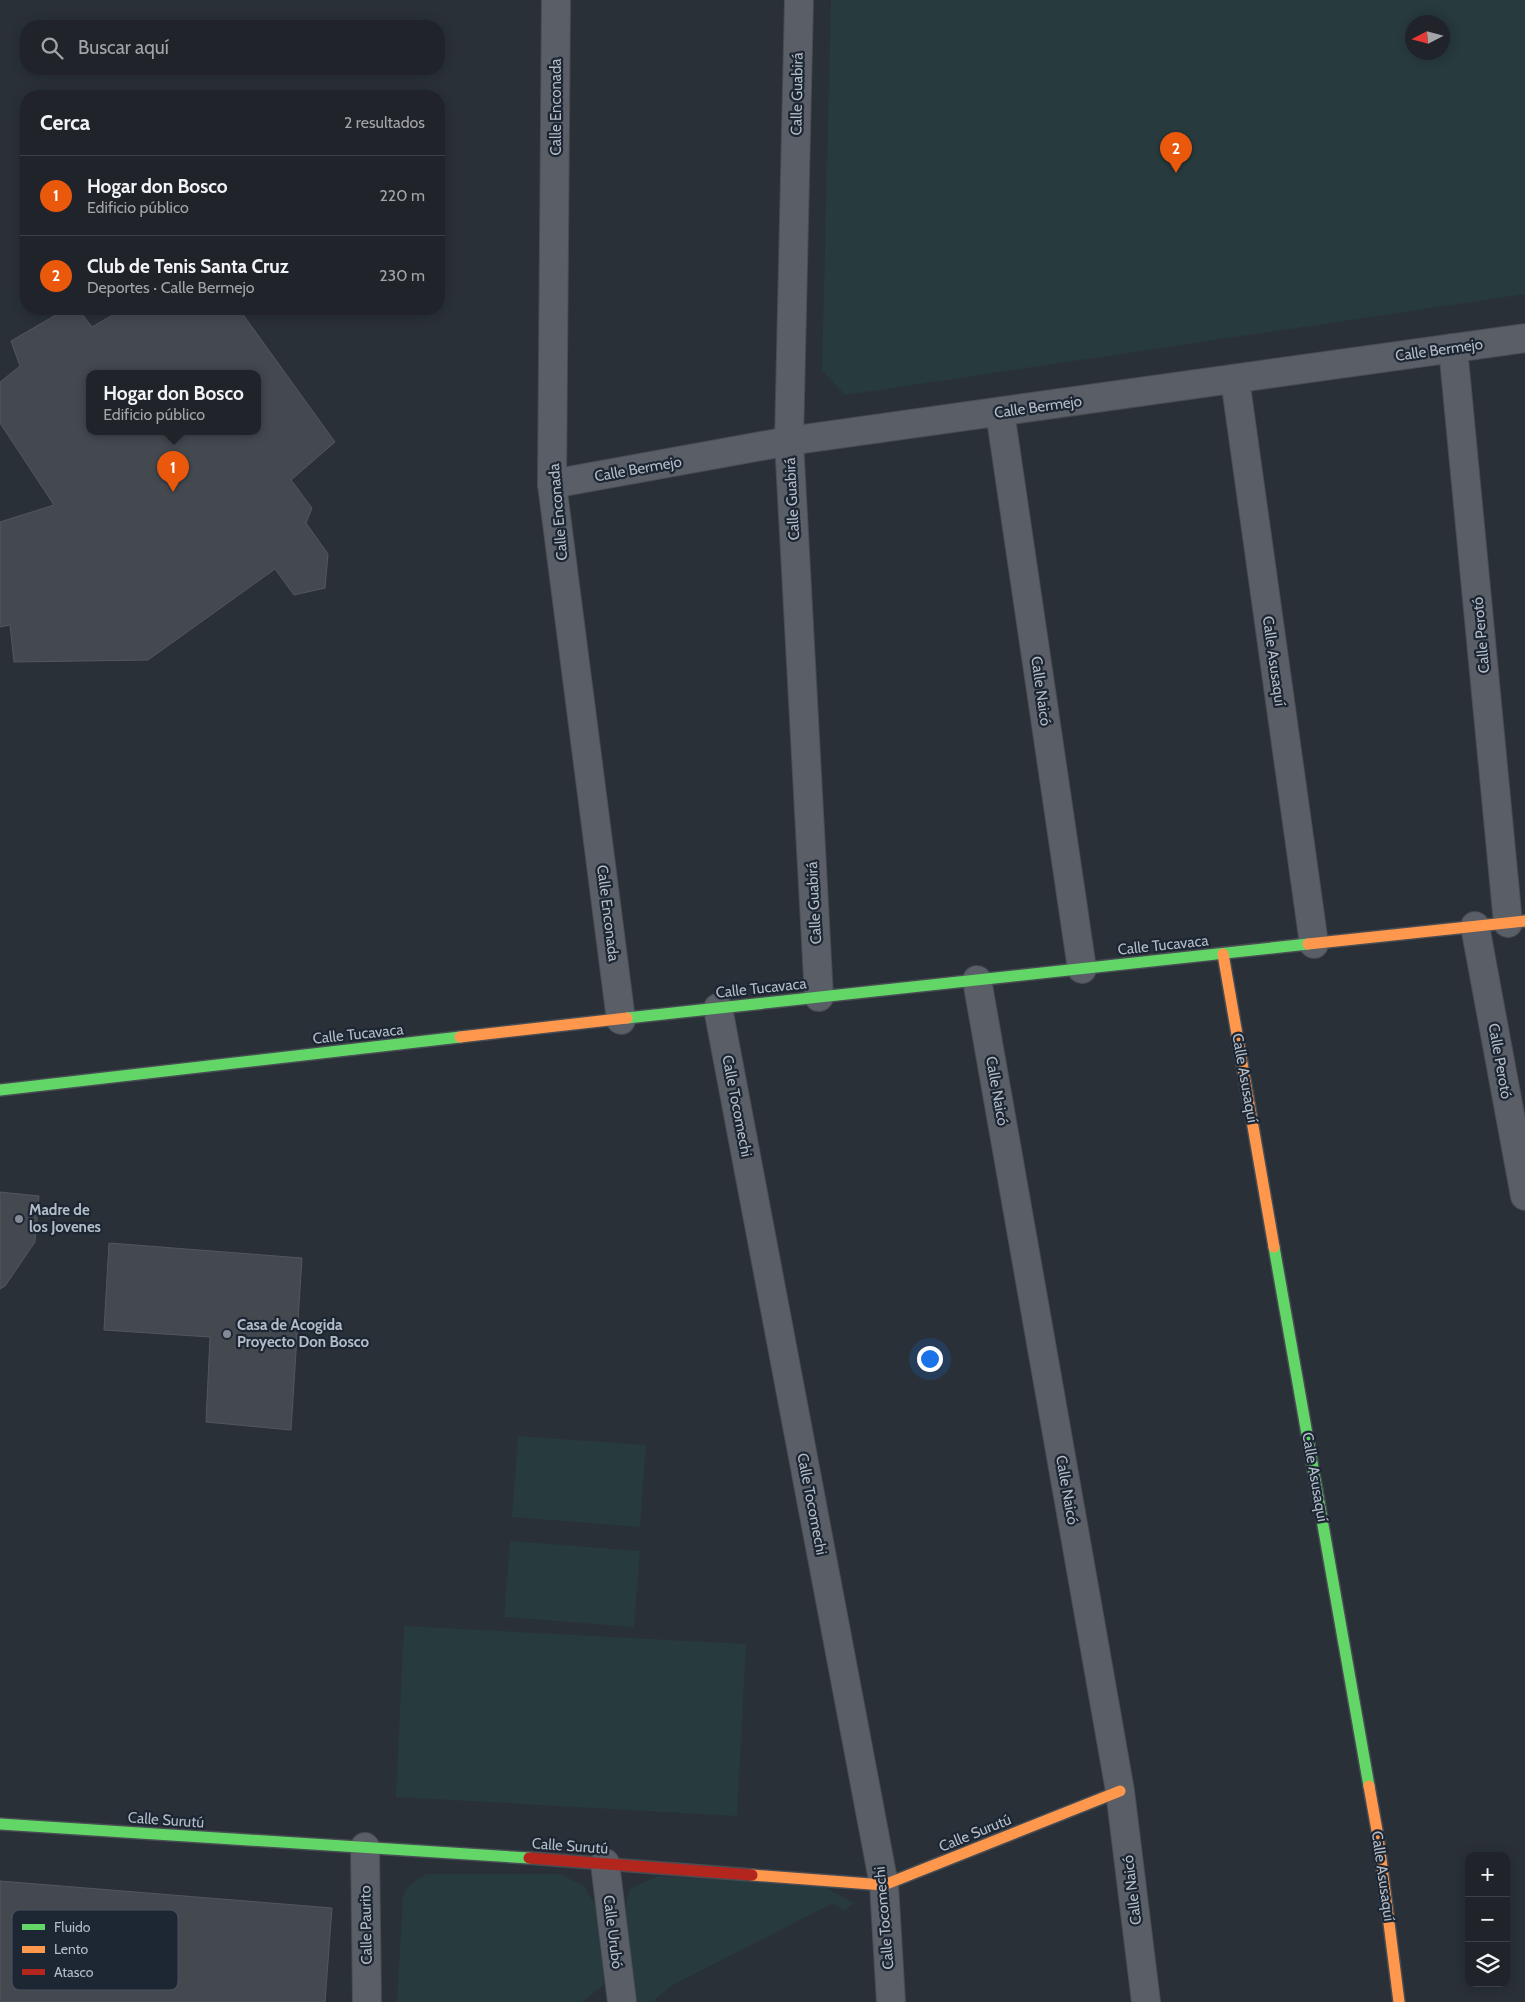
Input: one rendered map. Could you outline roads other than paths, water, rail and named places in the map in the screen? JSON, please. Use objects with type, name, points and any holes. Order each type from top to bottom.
[{"type":"street","name":"Calle Enconada","points":[[556,0],[552,484],[621,1020]]},
{"type":"street","name":"Calle Guabirá","points":[[799,0],[789,442],[819,997]]},
{"type":"street","name":"Calle Bermejo","points":[[552,484],[789,442],[1525,338]]},
{"type":"street","name":"Calle Perotó","points":[[1453,348],[1517,922]]},
{"type":"street","name":"Calle Asusaquí","points":[[1235,378],[1314,944]]},
{"type":"street","name":"Calle Naicó","points":[[1000,412],[1082,969]]},
{"type":"street","name":"Calle Tucavaca","points":[[0,1090],[718,1008],[1517,922]]},
{"type":"street","name":"Calle Perotó","points":[[1475,926],[1525,1196]]},
{"type":"street","name":"Calle Asusaquí","points":[[1223,954],[1376,1826],[1399,2002]]},
{"type":"street","name":"Calle Naicó","points":[[977,980],[1120,1791],[1146,2002]]},
{"type":"street","name":"Calle Tocomechi","points":[[718,1008],[884,1885],[891,2002]]},
{"type":"street","name":"Calle Surutú","points":[[0,1824],[605,1863],[884,1885],[1120,1791]]},
{"type":"street","name":"Calle Paurito","points":[[365,1848],[367,2002]]},
{"type":"street","name":"Calle Urubó","points":[[605,1863],[622,2002]]},
{"type":"place","name":"Club de Tenis Santa Cruz","points":[[1176,173]]},
{"type":"place","name":"Hogar don Bosco","points":[[173,492]]},
{"type":"place","name":"Madre de los Jovenes","points":[[19,1219]]},
{"type":"place","name":"Casa de Acogida Proyecto Don Bosco","points":[[227,1334]]}]
